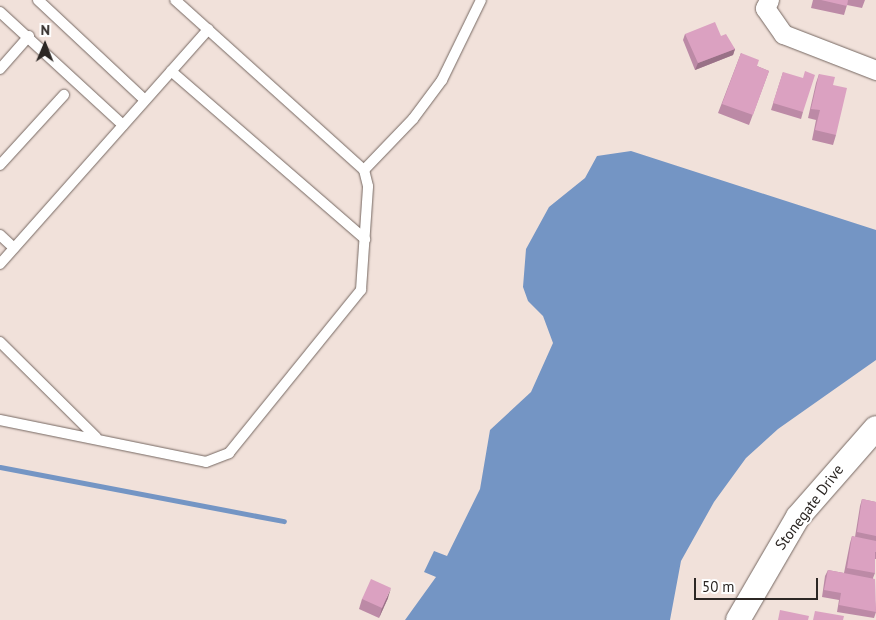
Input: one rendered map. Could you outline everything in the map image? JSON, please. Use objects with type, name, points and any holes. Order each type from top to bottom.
[{"type":"street","points":[[767,4],[782,34],[876,70]]},
{"type":"street","name":"Stonegate Drive","points":[[738,620],[798,517],[876,428]]},
{"type":"lane","points":[[38,0],[145,100]]},
{"type":"lane","points":[[0,420],[96,437],[206,462],[230,453],[361,290],[368,186],[364,170],[175,0]]},
{"type":"lane","points":[[364,170],[413,119],[442,80],[481,0]]},
{"type":"lane","points":[[0,12],[29,36],[123,125]]},
{"type":"lane","points":[[0,264],[209,29]]},
{"type":"lane","points":[[0,69],[29,36]]},
{"type":"lane","points":[[171,71],[364,239]]},
{"type":"lane","points":[[0,166],[64,95]]},
{"type":"lane","points":[[0,235],[14,248]]},
{"type":"lane","points":[[0,342],[96,437]]},
{"type":"water","points":[[631,151],[876,230],[876,360],[778,429],[746,458],[714,502],[681,561],[670,620],[405,620],[436,577],[424,572],[434,551],[447,556],[480,489],[490,430],[531,392],[553,343],[543,316],[528,301],[523,287],[526,249],[549,207],[585,178],[597,156]]},
{"type":"building","points":[[821,0],[848,0],[847,6]]},
{"type":"building","points":[[715,22],[721,36],[726,34],[735,49],[698,63],[685,34]]},
{"type":"building","points":[[741,53],[759,60],[757,66],[769,71],[753,115],[722,104]]},
{"type":"building","points":[[805,71],[815,75],[803,112],[773,103],[783,72],[803,78]]},
{"type":"building","points":[[819,74],[835,77],[833,85],[847,88],[836,135],[815,130],[820,110],[811,109]]},
{"type":"building","points":[[862,499],[876,502],[876,536],[857,532]]},
{"type":"building","points":[[852,536],[876,541],[875,573],[847,568]]},
{"type":"building","points":[[828,570],[875,579],[876,612],[839,605],[841,593],[824,590]]},
{"type":"building","points":[[371,579],[391,588],[382,608],[362,599]]},
{"type":"building","points":[[780,610],[809,616],[808,620],[778,620]]},
{"type":"building","points":[[815,611],[844,616],[843,620],[813,620]]},
{"type":"waterway","points":[[0,467],[284,521]]}]
